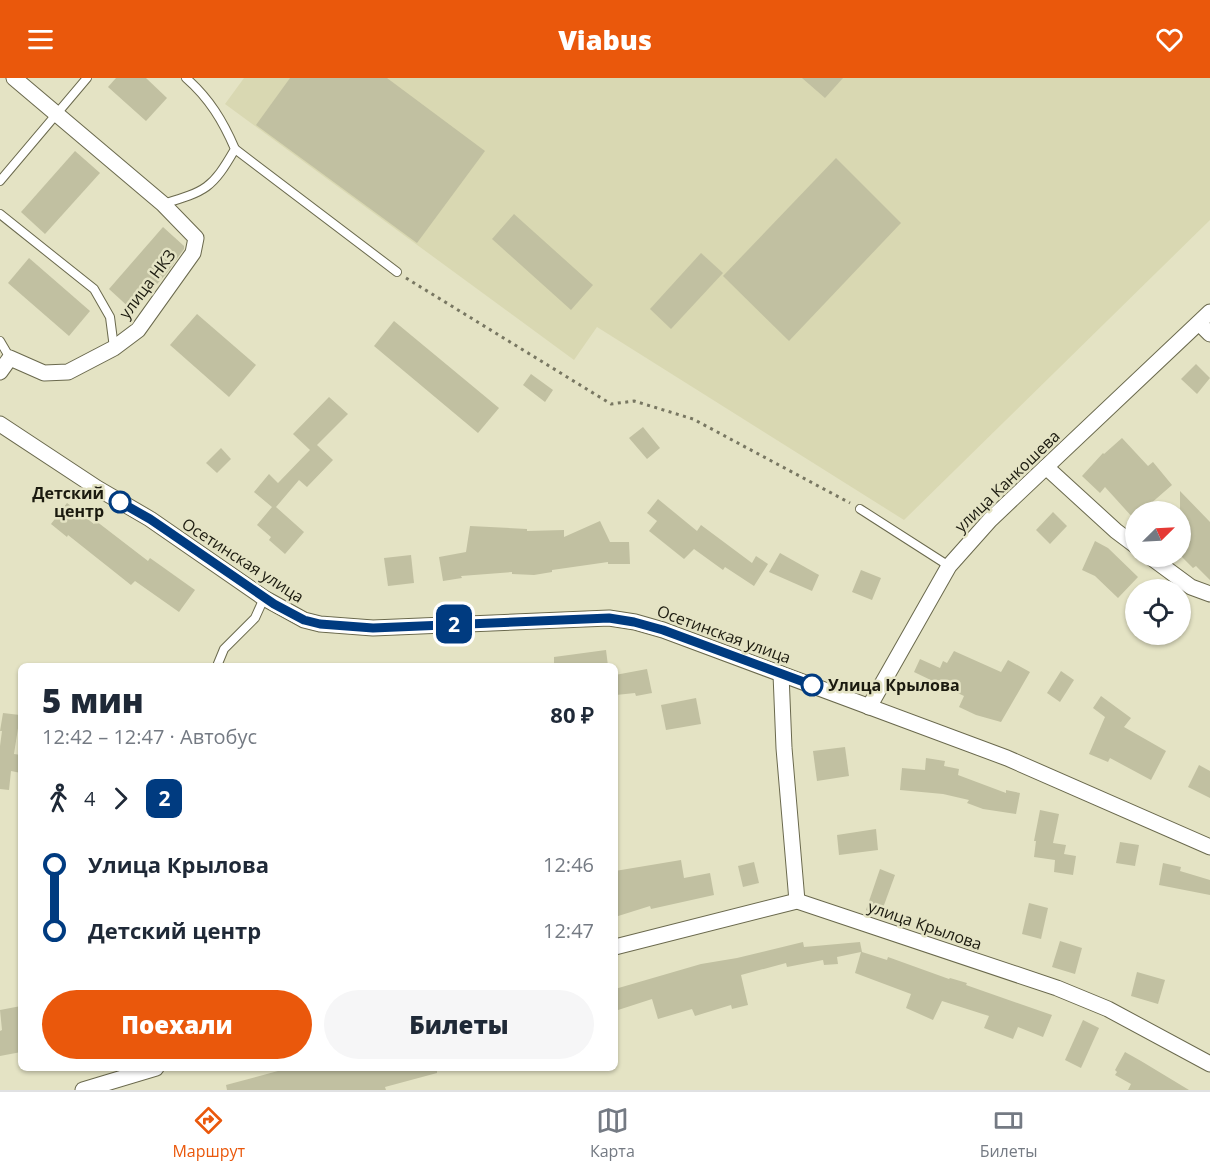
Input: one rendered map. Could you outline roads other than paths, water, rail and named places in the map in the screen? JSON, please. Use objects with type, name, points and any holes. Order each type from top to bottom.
[{"type":"street","name":"улица НКЗ","points":[[10,358],[44,374],[68,372],[114,348],[138,330],[193,253],[196,238],[163,204],[14,78]]},
{"type":"street","name":"улица Канкошева","points":[[869,707],[949,566],[990,520],[1210,312]]},
{"type":"street","points":[[1198,323],[1210,334]]},
{"type":"street","points":[[0,372],[10,358]]},
{"type":"street","name":"Осетинская улица","points":[[0,424],[97,488],[150,519],[264,598],[304,620],[320,624],[373,628],[609,618],[634,622],[663,630],[1007,759],[1210,847]]},
{"type":"street","points":[[1046,467],[1125,538]]},
{"type":"street","points":[[1164,567],[1191,587],[1210,594]]},
{"type":"street","points":[[618,946],[797,901],[784,748],[782,674]]},
{"type":"street","name":"улица Крылова","points":[[797,901],[1057,988],[1108,1009],[1210,1064]]},
{"type":"street","points":[[83,1090],[146,1071]]},
{"type":"lane","points":[[0,181],[87,78]]},
{"type":"lane","points":[[186,78],[209,101],[224,124],[235,149],[397,272]]},
{"type":"lane","points":[[163,204],[193,195],[208,187],[220,174],[235,149]]},
{"type":"lane","points":[[0,214],[94,289],[110,316],[114,348]]},
{"type":"lane","points":[[0,341],[10,358]]},
{"type":"lane","points":[[860,509],[949,566]]},
{"type":"lane","points":[[218,663],[224,649],[255,618],[264,598]]},
{"type":"place","name":"Детский центр","points":[[120,502]]},
{"type":"place","name":"Улица Крылова","points":[[812,685]]}]
